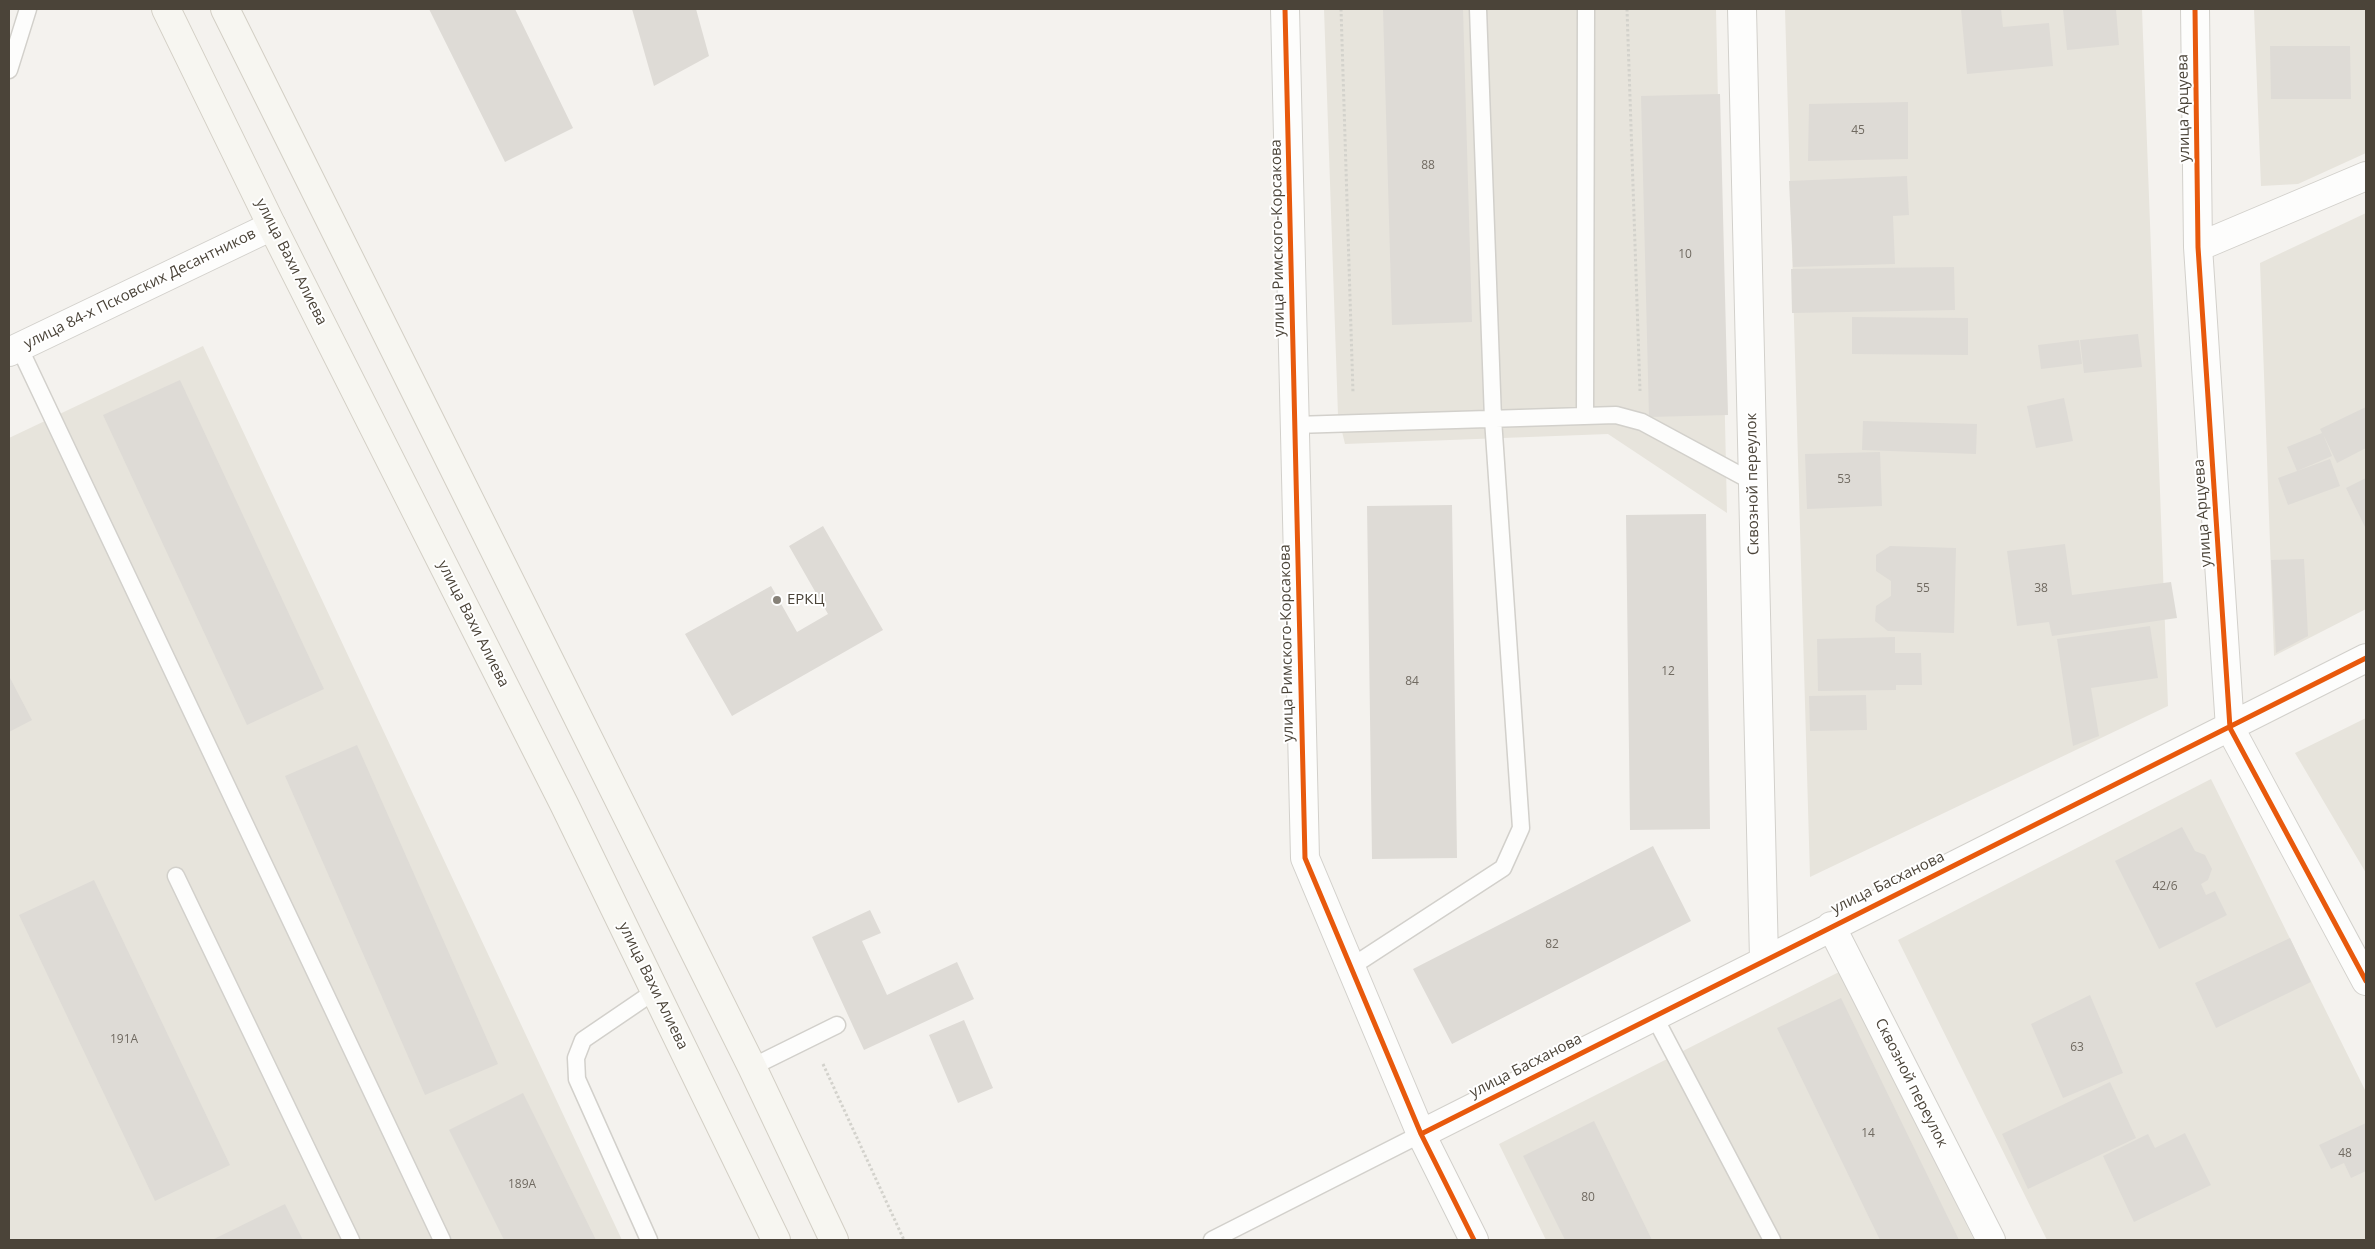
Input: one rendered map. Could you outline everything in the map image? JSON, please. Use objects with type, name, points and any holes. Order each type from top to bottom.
[{"type":"main road","name":"улица Вахи Алиева","points":[[166,9],[272,226],[564,804],[776,1240]]},
{"type":"main road","points":[[225,9],[752,1066],[834,1240]]},
{"type":"street","name":"улица Римского-Корсакова","points":[[1285,9],[1304,858],[1421,1134],[1474,1240]]},
{"type":"street","name":"Сквозной переулок","points":[[1742,9],[1764,959]]},
{"type":"street","name":"улица Арцуева","points":[[2195,9],[2198,247],[2230,728],[2366,981]]},
{"type":"street","points":[[2198,247],[2366,176]]},
{"type":"street","name":"улица 84-х Псковских Десантников","points":[[14,349],[272,226]]},
{"type":"street","name":"улица Басханова","points":[[1421,1134],[1764,959],[2230,728],[2366,658]]},
{"type":"street","name":"Сквозной переулок","points":[[1831,926],[1991,1240]]},
{"type":"lane","points":[[9,70],[28,9]]},
{"type":"lane","points":[[1351,967],[1503,868],[1521,828],[1493,419],[1478,9]]},
{"type":"lane","points":[[1586,9],[1586,415]]},
{"type":"lane","points":[[14,349],[442,1240]]},
{"type":"lane","points":[[1295,425],[1616,415],[1642,422],[1753,482]]},
{"type":"lane","points":[[176,876],[351,1240]]},
{"type":"lane","points":[[649,1240],[577,1079],[576,1058],[583,1040],[655,991]]},
{"type":"lane","points":[[1654,1016],[1772,1240]]},
{"type":"lane","points":[[752,1066],[836,1024]]},
{"type":"lane","points":[[1212,1240],[1421,1134]]},
{"type":"path","points":[[1341,9],[1354,424]]},
{"type":"path","points":[[1627,9],[1642,422]]},
{"type":"path","points":[[811,1036],[904,1240]]},
{"type":"shaded area","points":[[1324,9],[1716,9],[1727,513],[1608,434],[1345,444],[1338,415]]},
{"type":"shaded area","points":[[1785,9],[2142,9],[2168,706],[1810,877]]},
{"type":"shaded area","points":[[2254,9],[2366,9],[2366,153],[2298,184],[2261,186]]},
{"type":"shaded area","points":[[2366,213],[2366,609],[2274,656],[2260,263]]},
{"type":"shaded area","points":[[203,346],[622,1240],[9,1240],[9,438]]},
{"type":"shaded area","points":[[2366,718],[2366,873],[2295,753]]},
{"type":"shaded area","points":[[2211,779],[2366,1092],[2366,1240],[2047,1240],[1898,940]]},
{"type":"shaded area","points":[[1841,971],[1974,1240],[1546,1240],[1499,1144]]},
{"type":"building","points":[[429,9],[515,9],[573,128],[505,162]]},
{"type":"building","points":[[632,9],[696,9],[709,56],[654,86]]},
{"type":"building","points":[[1383,9],[1463,9],[1472,322],[1392,325]]},
{"type":"building","points":[[1961,9],[2001,9],[2003,27],[2049,23],[2053,66],[1967,74]]},
{"type":"building","points":[[2063,9],[2116,9],[2119,45],[2067,50]]},
{"type":"building","points":[[2270,46],[2350,46],[2351,99],[2271,99]]},
{"type":"building","points":[[1720,94],[1728,415],[1649,417],[1641,96]]},
{"type":"building","points":[[1908,102],[1908,159],[1808,161],[1809,104]]},
{"type":"building","points":[[1907,176],[1909,215],[1893,216],[1895,264],[1793,267],[1789,181]]},
{"type":"building","points":[[1954,267],[1955,310],[1792,313],[1791,269]]},
{"type":"building","points":[[1852,317],[1968,318],[1968,355],[1852,354]]},
{"type":"building","points":[[2138,334],[2142,367],[2084,373],[2080,340]]},
{"type":"building","points":[[2079,340],[2082,364],[2041,369],[2038,345]]},
{"type":"building","points":[[180,380],[324,689],[247,725],[103,415]]},
{"type":"building","points":[[2064,398],[2073,441],[2036,448],[2027,406]]},
{"type":"building","points":[[2366,407],[2366,448],[2337,463],[2323,434],[2332,456],[2297,471],[2287,447],[2322,433],[2320,429]]},
{"type":"building","points":[[1863,421],[1977,424],[1976,454],[1862,450]]},
{"type":"building","points":[[1880,452],[1882,506],[1807,509],[1805,454]]},
{"type":"building","points":[[2330,459],[2340,486],[2288,505],[2278,478]]},
{"type":"building","points":[[2366,478],[2366,529],[2346,488]]},
{"type":"building","points":[[1452,505],[1457,858],[1372,859],[1367,506]]},
{"type":"building","points":[[1706,514],[1710,829],[1630,830],[1626,515]]},
{"type":"building","points":[[823,526],[883,630],[732,716],[685,634],[771,586],[797,632],[828,614],[789,546]]},
{"type":"building","points":[[2065,544],[2072,595],[2171,582],[2177,618],[2052,636],[2049,622],[2017,626],[2007,551]]},
{"type":"building","points":[[1890,546],[1956,548],[1954,633],[1888,631],[1875,621],[1876,606],[1891,596],[1891,581],[1876,571],[1876,555]]},
{"type":"building","points":[[2304,559],[2308,636],[2276,653],[2271,560]]},
{"type":"building","points":[[2150,626],[2158,678],[2091,688],[2099,736],[2073,746],[2057,639]]},
{"type":"building","points":[[1895,637],[1895,653],[1921,653],[1922,685],[1896,685],[1896,690],[1818,691],[1817,639]]},
{"type":"building","points":[[9,676],[32,720],[9,732]]},
{"type":"building","points":[[1866,695],[1867,730],[1810,731],[1809,696]]},
{"type":"building","points":[[357,745],[498,1064],[425,1095],[285,776]]},
{"type":"building","points":[[2182,827],[2195,851],[2205,855],[2212,869],[2208,880],[2201,884],[2206,895],[2215,891],[2227,915],[2159,949],[2115,861]]},
{"type":"building","points":[[1653,846],[1691,921],[1452,1044],[1413,969]]},
{"type":"building","points":[[94,880],[230,1165],[155,1201],[19,915]]},
{"type":"building","points":[[870,910],[881,933],[862,941],[887,995],[957,962],[974,999],[864,1050],[812,937]]},
{"type":"building","points":[[2290,938],[2311,982],[2216,1028],[2195,983]]},
{"type":"building","points":[[2090,995],[2123,1073],[2063,1098],[2031,1024]]},
{"type":"building","points":[[1841,998],[1959,1240],[1880,1240],[1777,1028]]},
{"type":"building","points":[[964,1020],[993,1088],[958,1103],[929,1035]]},
{"type":"building","points":[[2110,1082],[2136,1138],[2028,1189],[2002,1134]]},
{"type":"building","points":[[523,1093],[596,1240],[504,1240],[449,1130]]},
{"type":"building","points":[[1594,1121],[1652,1240],[1565,1240],[1523,1156]]},
{"type":"building","points":[[2366,1123],[2366,1171],[2351,1178],[2344,1163],[2331,1169],[2319,1145]]},
{"type":"building","points":[[2185,1133],[2211,1185],[2134,1222],[2103,1156],[2148,1134],[2155,1148]]},
{"type":"building","points":[[285,1204],[303,1240],[212,1240]]},
{"type":"cycle path","points":[[1285,9],[1305,858],[1421,1134],[1474,1240]]},
{"type":"cycle path","points":[[2195,9],[2198,247],[2230,728],[2366,981]]},
{"type":"cycle path","points":[[1421,1134],[2366,658]]},
{"type":"place","name":"ЕРКЦ","points":[[777,600]]}]
